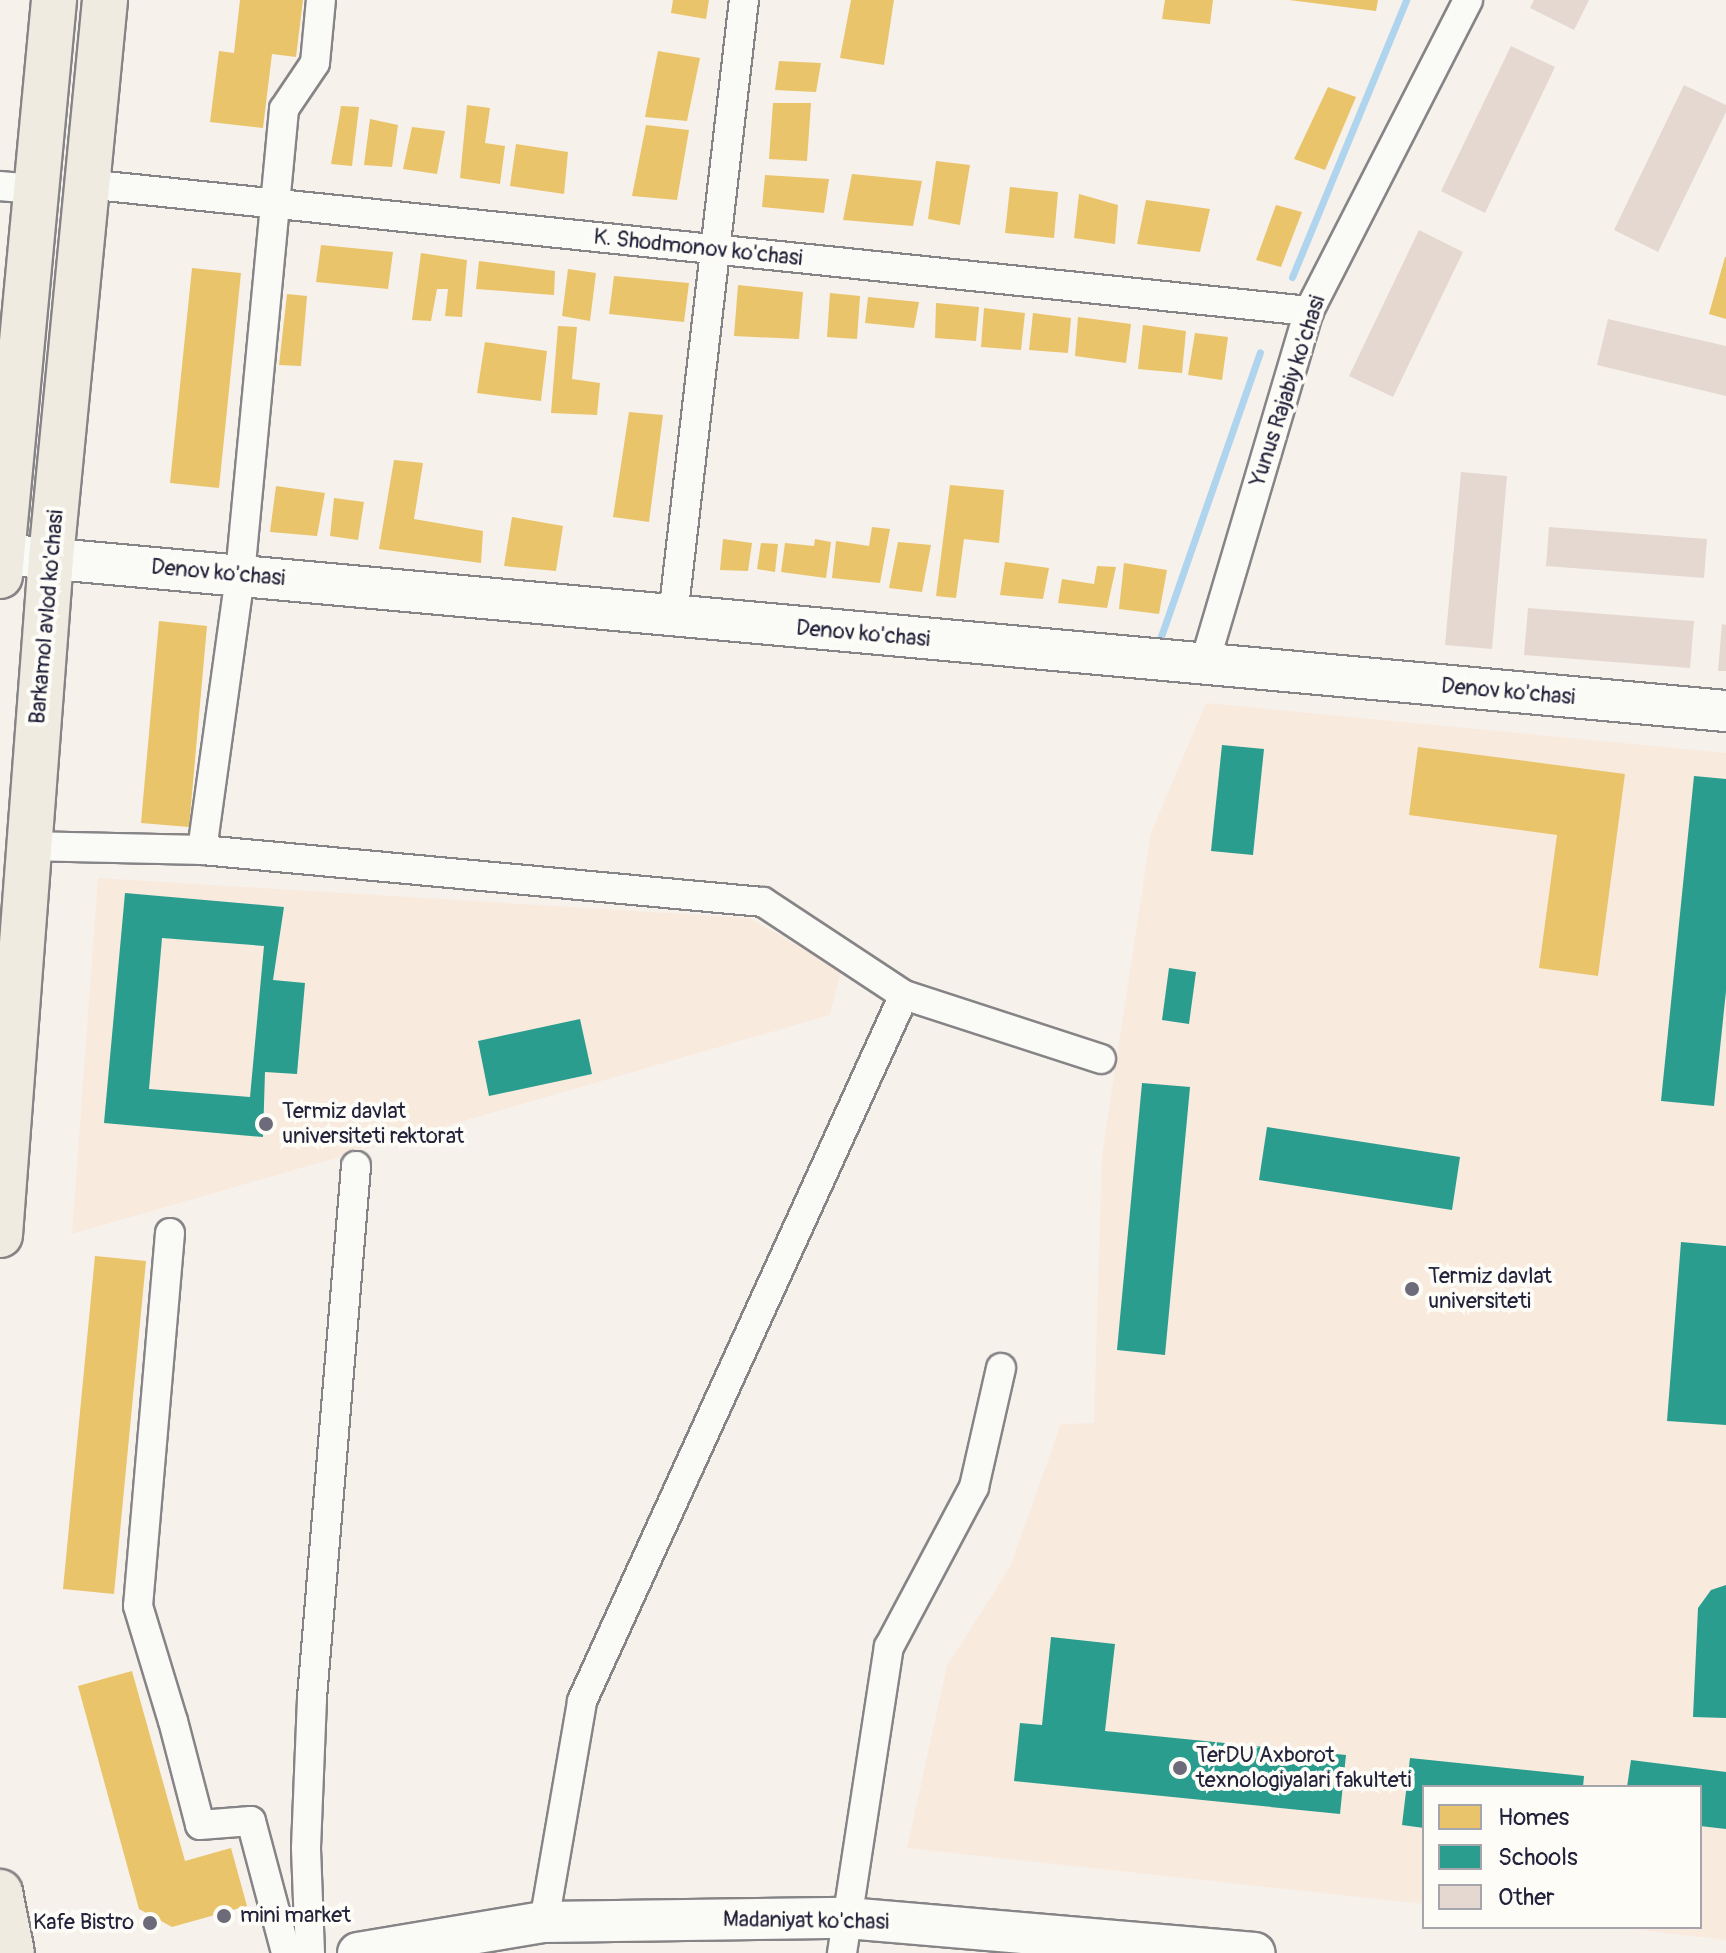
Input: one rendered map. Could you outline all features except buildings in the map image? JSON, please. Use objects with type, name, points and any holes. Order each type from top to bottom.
[{"type":"main road","points":[[1,561],[18,187],[54,0]]},
{"type":"main road","name":"Barkamol avlod ko'chasi","points":[[0,1235],[51,558],[105,0]]},
{"type":"main road","points":[[0,1892],[12,1953]]},
{"type":"street","points":[[202,850],[240,575],[284,109],[315,63],[321,0]]},
{"type":"street","points":[[673,616],[744,0]]},
{"type":"street","name":"Yunus Rajabiy ko'chasi","points":[[1204,665],[1309,311],[1468,0]]},
{"type":"street","name":"K. Shodmonov ko'chasi","points":[[86,184],[1309,311]]},
{"type":"street","name":"Denov ko'chasi","points":[[1,561],[51,558],[1726,711]]},
{"type":"street","points":[[28,846],[202,850],[763,902],[904,995],[1101,1059]]},
{"type":"street","points":[[544,1922],[582,1701],[904,995]]},
{"type":"street","points":[[310,1953],[306,1848],[312,1698],[356,1166]]},
{"type":"street","points":[[170,1233],[138,1606],[200,1825],[251,1821],[286,1953]]},
{"type":"street","points":[[844,1935],[889,1647],[974,1487],[1001,1368]]},
{"type":"street","name":"Madaniyat ko'chasi","points":[[358,1953],[544,1922],[1255,1953]]},
{"type":"shaded area","name":"Termiz davlat universiteti","points":[[1206,703],[1726,753],[1726,1940],[1633,1929],[1702,1929],[1702,1785],[1422,1785],[1422,1904],[907,1848],[947,1666],[1010,1567],[1061,1424],[1094,1423],[1102,1155],[1151,833]]},
{"type":"shaded area","name":"Termiz davlat universiteti rektorat","points":[[98,878],[750,918],[841,971],[830,1015],[72,1234]]},
{"type":"waterway","points":[[1292,277],[1406,0]]},
{"type":"waterway","points":[[1158,645],[1260,352]]},
{"type":"place","name":"Termiz davlat universiteti rektorat","points":[[266,1124]]},
{"type":"place","name":"Termiz davlat universiteti","points":[[1412,1289]]},
{"type":"place","name":"TerDU Axborot texnologiyalari fakulteti","points":[[1180,1768]]},
{"type":"place","name":"mini market","points":[[224,1916]]},
{"type":"place","name":"Kafe Bistro","points":[[150,1923]]}]
